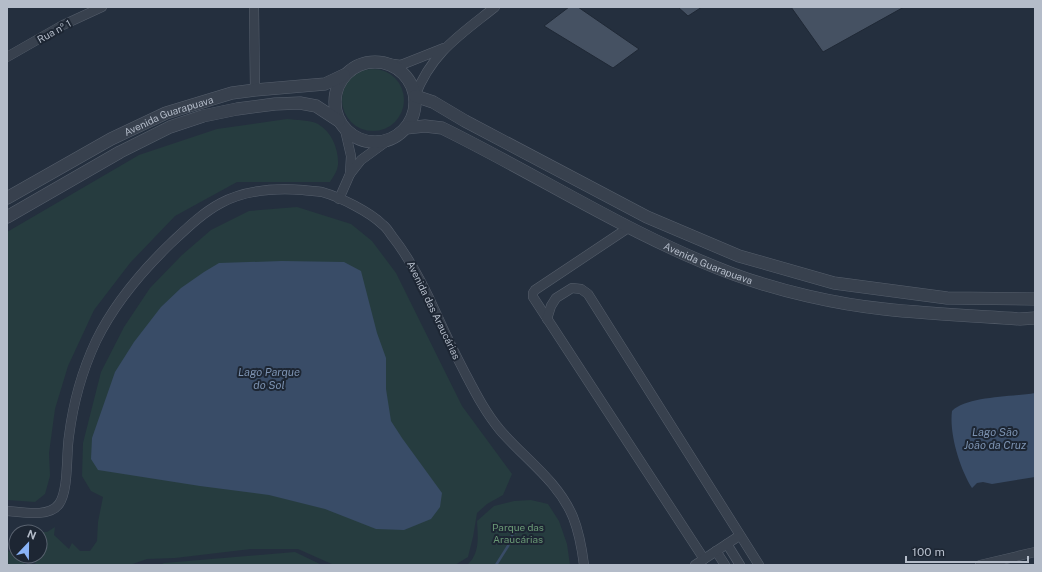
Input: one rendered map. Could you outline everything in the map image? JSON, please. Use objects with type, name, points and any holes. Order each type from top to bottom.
[{"type":"street","name":"Rua nº 1","points":[[7,57],[63,25],[102,7]]},
{"type":"street","points":[[254,7],[255,90]]},
{"type":"street","points":[[415,96],[429,67],[445,47],[495,7]]},
{"type":"street","points":[[350,174],[352,156],[335,109],[334,97],[344,75],[353,68],[364,63],[375,62],[401,65],[445,47]]},
{"type":"street","points":[[339,199],[350,174],[361,160],[387,141],[397,136],[406,128],[412,118],[415,108],[415,96],[412,85],[406,76],[397,68],[386,63]]},
{"type":"street","name":"Avenida Guarapuava","points":[[7,198],[111,139],[166,113],[232,93],[325,84],[344,75]]},
{"type":"street","name":"Avenida Guarapuava","points":[[415,96],[433,102],[465,121],[647,217],[739,256],[834,284],[947,298],[1035,299]]},
{"type":"street","name":"Avenida Guarapuava","points":[[7,217],[120,152],[170,127],[203,116],[237,109],[275,104],[300,103],[316,106],[342,125]]},
{"type":"street","points":[[342,125],[354,137],[364,141],[376,143],[387,141]]},
{"type":"street","name":"Avenida Guarapuava","points":[[406,128],[424,126],[442,128],[628,228],[680,252],[734,274],[822,299],[883,309],[1020,319],[1035,318]]},
{"type":"street","name":"Avenida das Araucárias","points":[[7,511],[46,512],[58,505],[66,486],[68,437],[74,405],[84,371],[96,341],[111,314],[131,286],[157,257],[184,230],[202,215],[222,202],[261,191],[294,190],[322,192],[358,207],[383,224],[405,253],[420,278],[450,344],[479,400],[500,430],[551,482],[563,499],[573,518],[582,546],[584,565]]},
{"type":"street","points":[[628,228],[532,293],[547,319],[704,559]]},
{"type":"street","points":[[547,319],[551,306],[556,298],[572,288],[581,289],[588,294],[739,536],[759,565]]},
{"type":"street","points":[[695,565],[739,536]]},
{"type":"street","points":[[727,544],[740,565]]},
{"type":"street","points":[[716,551],[725,565]]},
{"type":"street","points":[[980,565],[1035,552]]},
{"type":"green space","points":[[373,69],[385,72],[395,78],[401,88],[404,100],[401,112],[395,122],[385,128],[373,131],[361,128],[351,122],[345,112],[342,100],[345,88],[351,78],[361,72]]},
{"type":"green space","points":[[287,119],[308,121],[318,124],[323,127],[331,137],[336,148],[338,165],[330,182],[237,182],[175,216],[130,263],[94,310],[68,366],[55,409],[49,453],[50,476],[45,494],[35,502],[7,500],[7,232],[139,155],[217,129]]},
{"type":"green space","points":[[297,207],[351,224],[372,241],[396,273],[462,406],[512,474],[503,495],[487,504],[477,513],[468,557],[455,565],[334,565],[298,549],[251,549],[175,558],[147,559],[130,565],[36,565],[48,564],[48,531],[55,527],[54,535],[69,549],[72,543],[80,551],[90,551],[97,541],[98,522],[103,497],[91,491],[82,476],[83,443],[101,372],[124,327],[150,288],[182,255],[211,230],[249,211]]},
{"type":"green space","name":"Parque das Araucárias","points":[[531,500],[548,504],[559,521],[567,544],[570,565],[467,565],[474,556],[476,550],[478,539],[477,521],[494,506],[514,501]]},
{"type":"green space","points":[[7,551],[8,564],[25,565],[7,565]]},
{"type":"green space","points":[[295,552],[322,565],[160,565],[164,563]]},
{"type":"water","name":"Lago Parque do Sol","points":[[282,261],[344,262],[361,271],[377,333],[386,358],[386,389],[391,421],[442,493],[440,507],[431,519],[404,530],[376,529],[325,509],[269,495],[98,470],[91,459],[92,438],[115,372],[134,342],[161,307],[181,288],[219,263]]},
{"type":"water","name":"Lago São João da Cruz","points":[[1035,393],[1035,477],[992,484],[983,482],[977,483],[972,488],[963,471],[956,451],[952,430],[952,411],[968,402]]},
{"type":"building","points":[[569,7],[578,7],[639,49],[613,68],[544,26]]},
{"type":"building","points":[[678,7],[702,7],[688,16]]},
{"type":"building","points":[[791,7],[904,7],[823,52]]},
{"type":"waterway","points":[[496,565],[508,546],[513,533],[528,528]]}]
